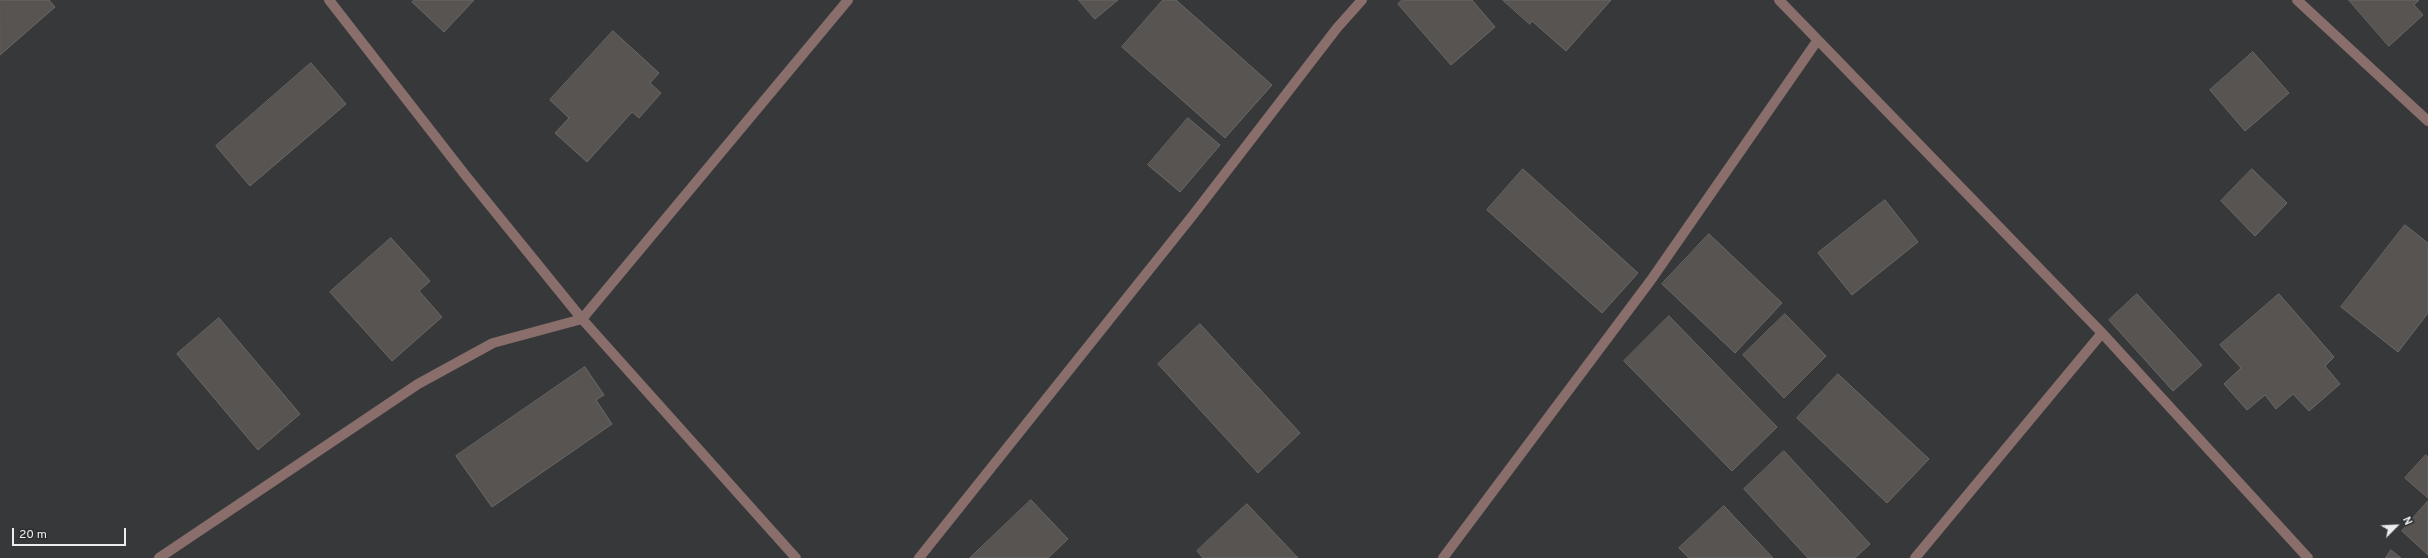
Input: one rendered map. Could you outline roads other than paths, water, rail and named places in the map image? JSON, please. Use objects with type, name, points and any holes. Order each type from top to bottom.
[{"type":"street","points":[[328,0],[466,176],[582,319],[796,558]]},
{"type":"street","points":[[159,558],[418,384],[493,343],[582,319],[848,0]]},
{"type":"street","points":[[919,558],[1193,215],[1337,28],[1362,0]]},
{"type":"street","points":[[1779,0],[2102,334],[2308,558]]},
{"type":"street","points":[[2297,0],[2428,122]]},
{"type":"street","points":[[1443,558],[1651,280],[1818,41]]},
{"type":"street","points":[[1915,558],[2102,334]]}]
